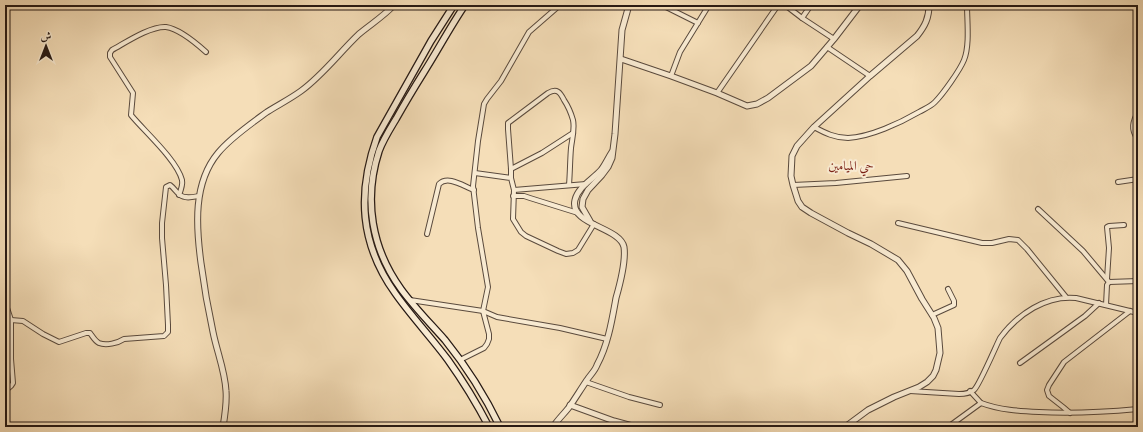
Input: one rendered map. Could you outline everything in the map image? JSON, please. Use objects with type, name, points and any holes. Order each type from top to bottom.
[{"type":"main road","points":[[454,5],[405,85],[377,137],[367,172],[364,201],[365,215],[371,246],[376,262],[386,280],[455,370],[489,427]]},
{"type":"main road","points":[[465,5],[450,27],[406,101],[379,151],[374,176],[372,209],[373,226],[376,240],[387,268],[402,290],[446,341],[460,360],[490,406],[500,427]]},
{"type":"main road","points":[[443,23],[450,27]]},
{"type":"street","points":[[223,427],[226,403],[225,377],[213,332],[198,243],[197,214],[203,179],[208,168],[219,152],[238,134],[267,112],[300,92],[323,73],[360,33],[387,13],[394,5]]},
{"type":"street","points":[[460,360],[477,353],[484,348],[487,344],[489,334],[483,310],[488,287],[474,190],[474,173],[484,104],[501,81],[528,32],[560,5]]},
{"type":"street","points":[[592,223],[582,207],[582,199],[608,167],[612,158],[621,59],[622,30],[629,5]]},
{"type":"street","points":[[662,5],[698,23]]},
{"type":"street","points":[[671,76],[680,52],[709,5]]},
{"type":"street","points":[[716,93],[778,5]]},
{"type":"street","points":[[785,5],[834,40]]},
{"type":"street","points":[[802,18],[811,5]]},
{"type":"street","points":[[621,59],[671,76],[747,106],[757,104],[768,98],[811,66],[834,40],[860,5]]},
{"type":"street","points":[[845,427],[868,410],[894,397],[910,392],[927,382],[936,370],[940,353],[939,335],[936,322],[907,272],[898,260],[871,244],[806,211],[802,207],[798,201],[791,176],[793,153],[797,146],[814,127],[870,76],[909,44],[923,28],[928,16],[929,5]]},
{"type":"street","points":[[814,127],[826,134],[838,137],[848,138],[860,136],[899,123],[934,103],[966,55],[967,5]]},
{"type":"street","points":[[179,195],[182,190],[181,177],[173,163],[156,141],[131,115],[133,93],[110,56],[110,53],[112,50],[136,37],[162,27],[172,29],[193,40],[206,52]]},
{"type":"street","points":[[828,47],[870,76]]},
{"type":"street","points":[[570,185],[573,120],[559,91],[550,92],[508,122],[511,178],[514,190],[513,219],[521,232],[566,254],[573,253],[578,250],[592,223]]},
{"type":"street","points":[[1138,112],[1133,126],[1134,133],[1138,139]]},
{"type":"street","points":[[511,169],[573,133]]},
{"type":"street","points":[[553,427],[597,366],[607,339],[622,275],[624,247],[619,239],[583,218],[575,209],[575,199],[578,193],[600,170],[612,152]]},
{"type":"street","points":[[474,173],[511,178]]},
{"type":"street","points":[[793,185],[836,183],[907,176]]},
{"type":"street","points":[[1118,182],[1138,179]]},
{"type":"street","points":[[427,234],[438,184],[446,180],[452,181],[474,190]]},
{"type":"street","points":[[514,190],[586,184]]},
{"type":"street","points":[[11,320],[23,320],[59,342],[86,333],[90,333],[98,342],[105,344],[118,342],[124,339],[164,336],[168,332],[162,230],[166,187],[170,185],[173,186],[179,195],[183,197],[189,198],[200,196]]},
{"type":"street","points":[[513,196],[524,196],[578,213]]},
{"type":"street","points":[[1038,209],[1083,251],[1108,280],[1138,281]]},
{"type":"street","points":[[898,223],[982,243],[992,243],[1009,239],[1018,240],[1066,297]]},
{"type":"street","points":[[1106,305],[1109,248],[1107,227],[1124,225]]},
{"type":"street","points":[[5,289],[7,295],[7,308],[11,320],[11,360],[13,383],[12,386],[5,391]]},
{"type":"street","points":[[932,315],[954,305],[954,301],[948,289]]},
{"type":"street","points":[[910,392],[965,394],[974,390],[977,387],[1000,338],[1006,330],[1036,306],[1045,302],[1066,297],[1076,298],[1138,313]]},
{"type":"street","points":[[410,300],[483,310],[497,317],[560,328],[607,339]]},
{"type":"street","points":[[1020,362],[1085,316],[1099,303]]},
{"type":"street","points":[[1070,414],[1049,396],[1047,392],[1049,385],[1064,362],[1130,311]]},
{"type":"street","points":[[586,382],[660,406]]},
{"type":"street","points":[[970,391],[981,403],[993,407],[1018,411],[1070,414],[1138,409]]},
{"type":"street","points":[[948,427],[981,403]]},
{"type":"street","points":[[570,405],[614,421],[636,427]]},
{"type":"district","name":"حي الميامين","points":[[851,165]]}]
